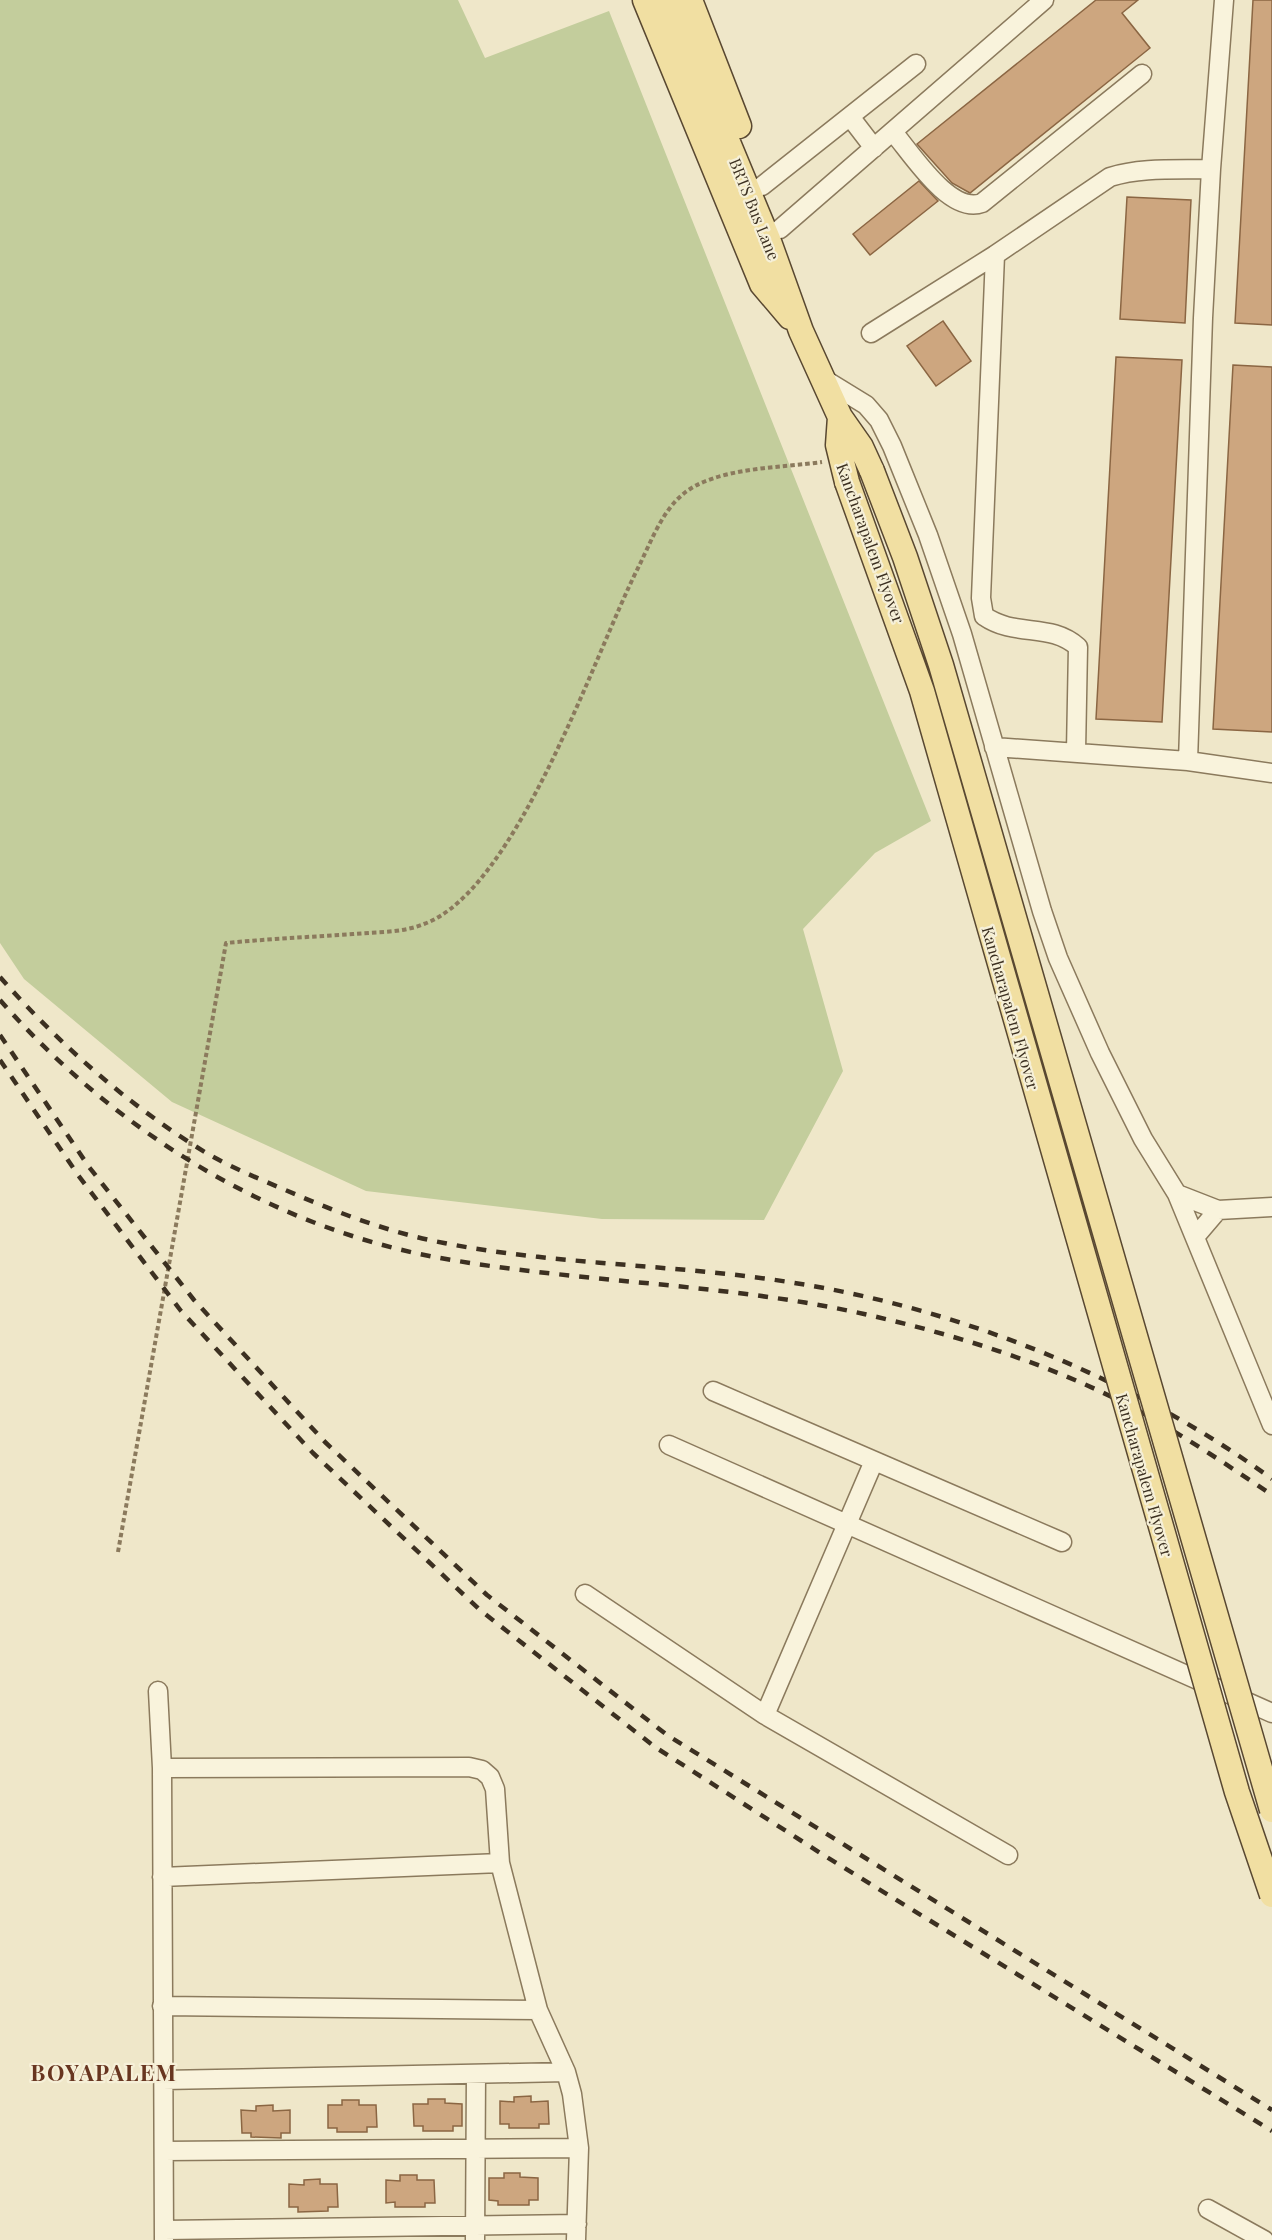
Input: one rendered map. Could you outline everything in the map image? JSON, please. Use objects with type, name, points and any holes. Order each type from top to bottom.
[{"type":"main road","points":[[645,0],[762,284],[801,331]]},
{"type":"main road","name":"BRTS Bus Lane","points":[[669,0],[768,239],[801,331],[840,417]]},
{"type":"main road","points":[[690,0],[796,272],[801,331]]},
{"type":"main road","name":"Kancharapalem Flyover","points":[[840,417],[838,433],[844,471],[922,691],[1237,1792],[1272,1895]]},
{"type":"main road","name":"Kancharapalem Flyover","points":[[840,417],[852,432],[872,471],[905,556],[942,665],[1272,1810]]},
{"type":"street","points":[[780,229],[1044,0]]},
{"type":"street","points":[[1188,761],[1203,318],[1211,169],[1224,0]]},
{"type":"street","points":[[762,186],[851,118],[916,64]]},
{"type":"street","points":[[893,132],[949,196],[963,204],[973,206],[982,202],[1142,74]]},
{"type":"street","points":[[851,118],[874,148]]},
{"type":"street","points":[[871,333],[995,255],[1110,177],[1123,173],[1160,170],[1211,169]]},
{"type":"street","points":[[995,255],[981,598],[984,616],[999,626],[1065,636],[1078,647],[1076,751]]},
{"type":"street","points":[[822,378],[866,405],[879,420],[892,446],[928,535],[962,634],[1042,911],[1058,958],[1100,1053],[1143,1139],[1177,1194],[1272,1425]]},
{"type":"street","points":[[994,747],[1076,751],[1188,761],[1272,773]]},
{"type":"street","points":[[1177,1194],[1218,1210],[1272,1207]]},
{"type":"street","points":[[1195,1237],[1218,1210]]},
{"type":"street","points":[[713,1391],[1062,1542]]},
{"type":"street","points":[[669,1445],[1272,1713]]},
{"type":"street","points":[[765,1715],[874,1461]]},
{"type":"street","points":[[585,1594],[765,1715],[1008,1855]]},
{"type":"street","points":[[158,1691],[162,1768],[164,2235],[577,2232],[579,2148],[572,2094],[566,2072],[538,2010],[500,1863],[495,1789],[490,1777],[482,1770],[470,1767],[162,1768]]},
{"type":"street","points":[[162,1877],[500,1863]]},
{"type":"street","points":[[162,2006],[538,2010]]},
{"type":"street","points":[[163,2080],[566,2072]]},
{"type":"street","points":[[475,2232],[476,2074]]},
{"type":"street","points":[[164,2151],[579,2148]]},
{"type":"street","points":[[1208,2209],[1264,2240]]},
{"type":"path","points":[[118,1552],[226,943],[395,931],[424,924],[443,915],[465,896],[492,863],[534,796],[615,614],[664,518],[682,495],[703,482],[728,474],[844,471]]},
{"type":"green space","points":[[0,0],[458,0],[485,58],[609,11],[931,821],[875,853],[803,929],[843,1071],[764,1220],[602,1219],[366,1191],[172,1102],[24,979],[0,943]]},
{"type":"building","points":[[1096,0],[1138,0],[1122,13],[1150,48],[970,193],[952,183],[917,144]]},
{"type":"building","points":[[1253,0],[1272,0],[1272,325],[1235,323]]},
{"type":"building","points":[[919,181],[938,201],[870,255],[853,234]]},
{"type":"building","points":[[1127,197],[1191,200],[1185,323],[1120,319]]},
{"type":"building","points":[[943,321],[971,361],[936,386],[907,346]]},
{"type":"building","points":[[1116,357],[1182,360],[1162,722],[1096,719]]},
{"type":"building","points":[[1233,365],[1272,367],[1272,732],[1213,729]]},
{"type":"building","points":[[531,2096],[531,2102],[548,2101],[549,2124],[539,2124],[539,2128],[509,2128],[509,2124],[500,2124],[500,2101],[514,2102],[514,2097]]},
{"type":"building","points":[[428,2099],[445,2099],[445,2103],[462,2104],[462,2126],[453,2126],[453,2131],[423,2131],[423,2126],[414,2126],[413,2104],[428,2104]]},
{"type":"building","points":[[342,2100],[359,2100],[359,2105],[376,2105],[377,2127],[367,2127],[367,2132],[337,2132],[337,2128],[328,2128],[328,2105],[342,2105]]},
{"type":"building","points":[[273,2105],[273,2111],[290,2110],[290,2133],[281,2133],[281,2138],[251,2137],[251,2133],[242,2133],[241,2110],[256,2111],[256,2106]]},
{"type":"building","points":[[504,2173],[520,2173],[520,2177],[538,2178],[538,2200],[529,2200],[529,2205],[498,2205],[498,2201],[489,2200],[489,2178],[504,2178]]},
{"type":"building","points":[[400,2175],[417,2175],[417,2180],[434,2180],[435,2203],[425,2203],[425,2207],[395,2207],[395,2202],[386,2203],[386,2180],[400,2181]]},
{"type":"building","points":[[320,2179],[320,2184],[337,2184],[338,2207],[328,2207],[328,2211],[298,2212],[298,2207],[289,2207],[289,2184],[304,2185],[304,2180]]},
{"type":"railway","points":[[0,977],[72,1051],[151,1116],[219,1160],[321,1205],[390,1230],[488,1251],[757,1277],[863,1296],[925,1312],[987,1331],[1047,1354],[1107,1381],[1219,1443],[1272,1479]]},
{"type":"railway","points":[[0,1000],[45,1047],[93,1091],[144,1131],[199,1166],[256,1197],[315,1223],[377,1243],[440,1258],[546,1273],[759,1296],[864,1314],[937,1332],[1010,1355],[1081,1382],[1115,1398],[1226,1464],[1272,1495]]},
{"type":"railway","points":[[0,1035],[89,1167],[194,1300],[325,1442],[487,1595],[667,1735],[1272,2110]]},
{"type":"railway","points":[[0,1060],[78,1175],[181,1311],[313,1453],[480,1610],[655,1747],[825,1856],[1272,2131]]},
{"type":"district","name":"BOYAPALEM","points":[[104,2072]]}]
